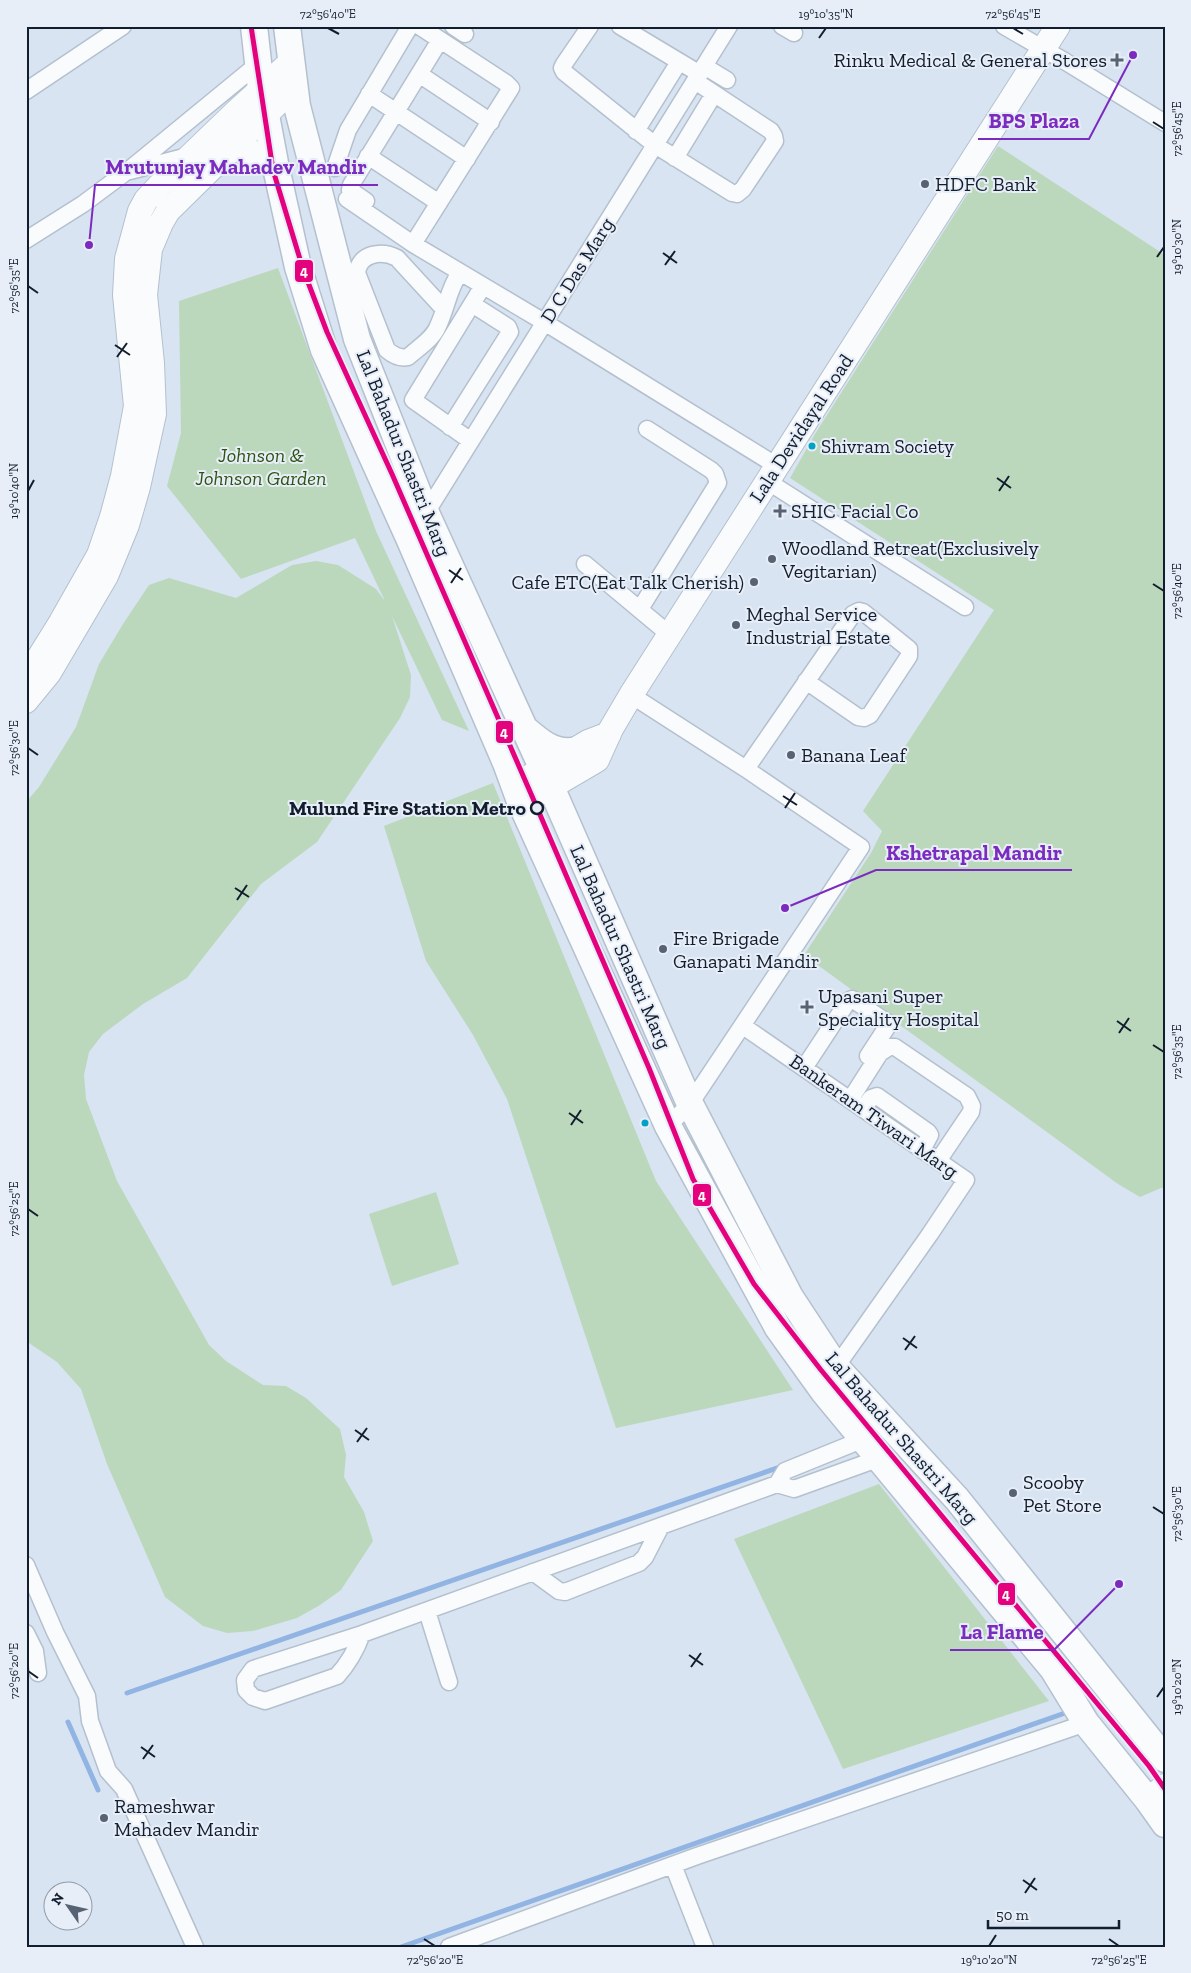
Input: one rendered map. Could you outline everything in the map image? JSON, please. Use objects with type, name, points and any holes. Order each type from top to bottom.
[{"type":"main road","name":"Lal Bahadur Shastri Marg","points":[[254,26],[261,89],[275,163],[298,267],[324,350],[409,538],[506,763],[517,793],[668,1126],[778,1328],[824,1392],[1053,1669],[1086,1723],[1161,1810]]},
{"type":"main road","name":"Lal Bahadur Shastri Marg","points":[[286,26],[297,106],[357,339],[426,513],[547,778],[690,1104],[790,1296],[836,1367],[957,1499],[1155,1740],[1165,1759]]},
{"type":"main road","points":[[223,156],[244,150],[275,163]]},
{"type":"main road","points":[[524,728],[539,741],[552,748],[562,752],[572,752]]},
{"type":"street","points":[[26,91],[123,26]]},
{"type":"street","points":[[335,168],[348,130],[410,26]]},
{"type":"street","points":[[416,239],[510,92],[509,85],[419,26]]},
{"type":"street","points":[[590,26],[564,64],[562,68],[564,72],[655,146],[732,193],[737,194],[743,189],[775,141],[774,136],[771,131],[714,94],[700,74]]},
{"type":"street","points":[[620,26],[700,74],[727,80]]},
{"type":"street","name":"D C Das Marg","points":[[426,513],[729,26]]},
{"type":"street","points":[[1004,26],[1165,123]]},
{"type":"street","name":"Lala Devidayal Road","points":[[517,793],[547,778],[597,760],[631,695],[1058,26]]},
{"type":"street","points":[[440,40],[350,185],[350,190],[460,272],[544,322],[772,474],[965,607]]},
{"type":"street","points":[[636,131],[679,62]]},
{"type":"street","points":[[419,74],[491,122]]},
{"type":"street","points":[[26,240],[83,204],[126,172],[261,89],[292,75]]},
{"type":"street","points":[[26,701],[49,672],[106,576],[126,525],[138,487],[154,414],[125,295],[127,259],[140,211],[146,200],[190,155],[261,89]]},
{"type":"street","points":[[26,674],[56,629],[99,555],[107,532],[123,476],[143,371],[144,295],[150,249],[168,211],[223,156],[261,89]]},
{"type":"street","points":[[675,158],[714,94]]},
{"type":"street","points":[[367,98],[464,163]]},
{"type":"street","points":[[126,172],[190,155],[223,156]]},
{"type":"street","points":[[368,156],[439,203]]},
{"type":"street","points":[[347,199],[416,239]]},
{"type":"street","points":[[443,308],[397,258],[392,255],[380,253],[367,257],[361,261],[357,268],[357,273],[387,350],[396,356],[404,358],[408,357],[432,336],[438,327],[452,285],[460,272]]},
{"type":"street","points":[[471,441],[413,400],[484,286]]},
{"type":"street","points":[[450,427],[510,332],[508,327],[472,304]]},
{"type":"street","points":[[640,609],[718,483],[715,474],[711,470],[647,429]]},
{"type":"street","points":[[585,564],[670,634]]},
{"type":"street","points":[[746,769],[806,681],[853,614],[859,611],[863,612],[909,649],[909,656],[870,714],[864,718],[858,717],[806,681]]},
{"type":"street","points":[[631,695],[746,769],[861,847],[690,1104],[668,1126]]},
{"type":"street","points":[[547,778],[572,752],[588,742],[609,734]]},
{"type":"street","points":[[806,1065],[850,1000],[855,999],[886,1020],[887,1027],[854,1099]]},
{"type":"street","name":"Bankeram Tiwari Marg","points":[[743,1026],[806,1065],[940,1158],[966,1180],[836,1367]]},
{"type":"street","points":[[854,1099],[880,1053],[889,1047],[894,1047],[951,1085],[967,1096],[972,1106],[940,1158]]},
{"type":"street","points":[[362,1634],[356,1650],[337,1676],[265,1701],[253,1697],[246,1690],[245,1680],[253,1669],[362,1634],[777,1484],[794,1489],[872,1449]]},
{"type":"street","points":[[777,1484],[785,1471],[872,1449]]},
{"type":"street","points":[[533,1572],[560,1591],[565,1592],[639,1562],[645,1557],[661,1526]]},
{"type":"street","points":[[26,1565],[54,1632],[87,1696],[90,1721],[108,1771],[124,1790],[195,1947]]},
{"type":"street","points":[[427,1611],[449,1682]]},
{"type":"street","points":[[26,1625],[54,1632]]},
{"type":"street","points":[[26,1633],[34,1651],[38,1673]]},
{"type":"street","points":[[449,1947],[673,1865],[1086,1723]]},
{"type":"street","points":[[673,1865],[704,1947]]},
{"type":"green space","points":[[998,146],[1165,255],[1165,1188],[1140,1197],[1118,1184],[804,955],[871,853],[882,831],[863,811],[994,610],[790,478],[815,434]]},
{"type":"green space","name":"Johnson & Johnson Garden","points":[[278,268],[376,531],[469,731],[442,720],[392,616],[411,675],[410,697],[400,718],[317,842],[261,884],[187,978],[143,1004],[103,1034],[89,1052],[84,1075],[86,1099],[117,1181],[209,1345],[226,1361],[263,1385],[286,1386],[306,1398],[340,1429],[346,1455],[344,1477],[364,1512],[373,1541],[341,1590],[320,1605],[297,1618],[253,1631],[227,1633],[203,1626],[165,1597],[107,1464],[81,1389],[57,1362],[26,1341],[26,802],[39,787],[76,727],[99,664],[149,585],[169,578],[236,598],[292,565],[316,561],[338,565],[376,589],[385,601],[355,538],[241,579],[167,486],[181,433],[179,301]]},
{"type":"green space","points":[[493,783],[656,1181],[793,1390],[616,1428],[507,1099],[473,1035],[426,961],[384,826]]},
{"type":"green space","points":[[436,1192],[459,1264],[392,1286],[369,1214]]},
{"type":"green space","points":[[879,1484],[1049,1701],[843,1769],[734,1539]]},
{"type":"waterway","points":[[127,1693],[783,1466]]},
{"type":"waterway","points":[[401,1947],[1065,1713]]},
{"type":"waterway","points":[[68,1722],[98,1790]]},
{"type":"transit line","name":"4","points":[[251,26],[273,170],[303,269],[327,332],[392,474],[538,810],[649,1068],[693,1179],[754,1284],[821,1370],[1149,1766],[1165,1789]]},
{"type":"place","name":"BPS Plaza","points":[[1133,55]]},
{"type":"place","name":"Rinku Medical & General Stores","points":[[1117,60]]},
{"type":"place","name":"HDFC Bank","points":[[925,184]]},
{"type":"place","name":"Mrutunjay Mahadev Mandir","points":[[89,245]]},
{"type":"place","name":"Shivram Society","points":[[812,446]]},
{"type":"place","name":"SHIC Facial Co","points":[[780,511]]},
{"type":"place","name":"Woodland Retreat(Exclusively Vegitarian)","points":[[772,559]]},
{"type":"place","name":"Cafe ETC(Eat Talk Cherish)","points":[[754,582]]},
{"type":"place","name":"Meghal Service Industrial Estate","points":[[736,625]]},
{"type":"place","name":"Banana Leaf","points":[[791,755]]},
{"type":"place","name":"Mulund Fire Station Metro","points":[[537,808]]},
{"type":"place","name":"Kshetrapal Mandir","points":[[785,908]]},
{"type":"place","name":"Fire Brigade Ganapati Mandir","points":[[663,949]]},
{"type":"place","name":"Upasani Super Speciality Hospital","points":[[807,1007]]},
{"type":"place","name":"Scooby Pet Store","points":[[1013,1493]]},
{"type":"place","name":"La Flame","points":[[1119,1584]]},
{"type":"place","name":"Rameshwar Mahadev Mandir","points":[[104,1818]]}]
